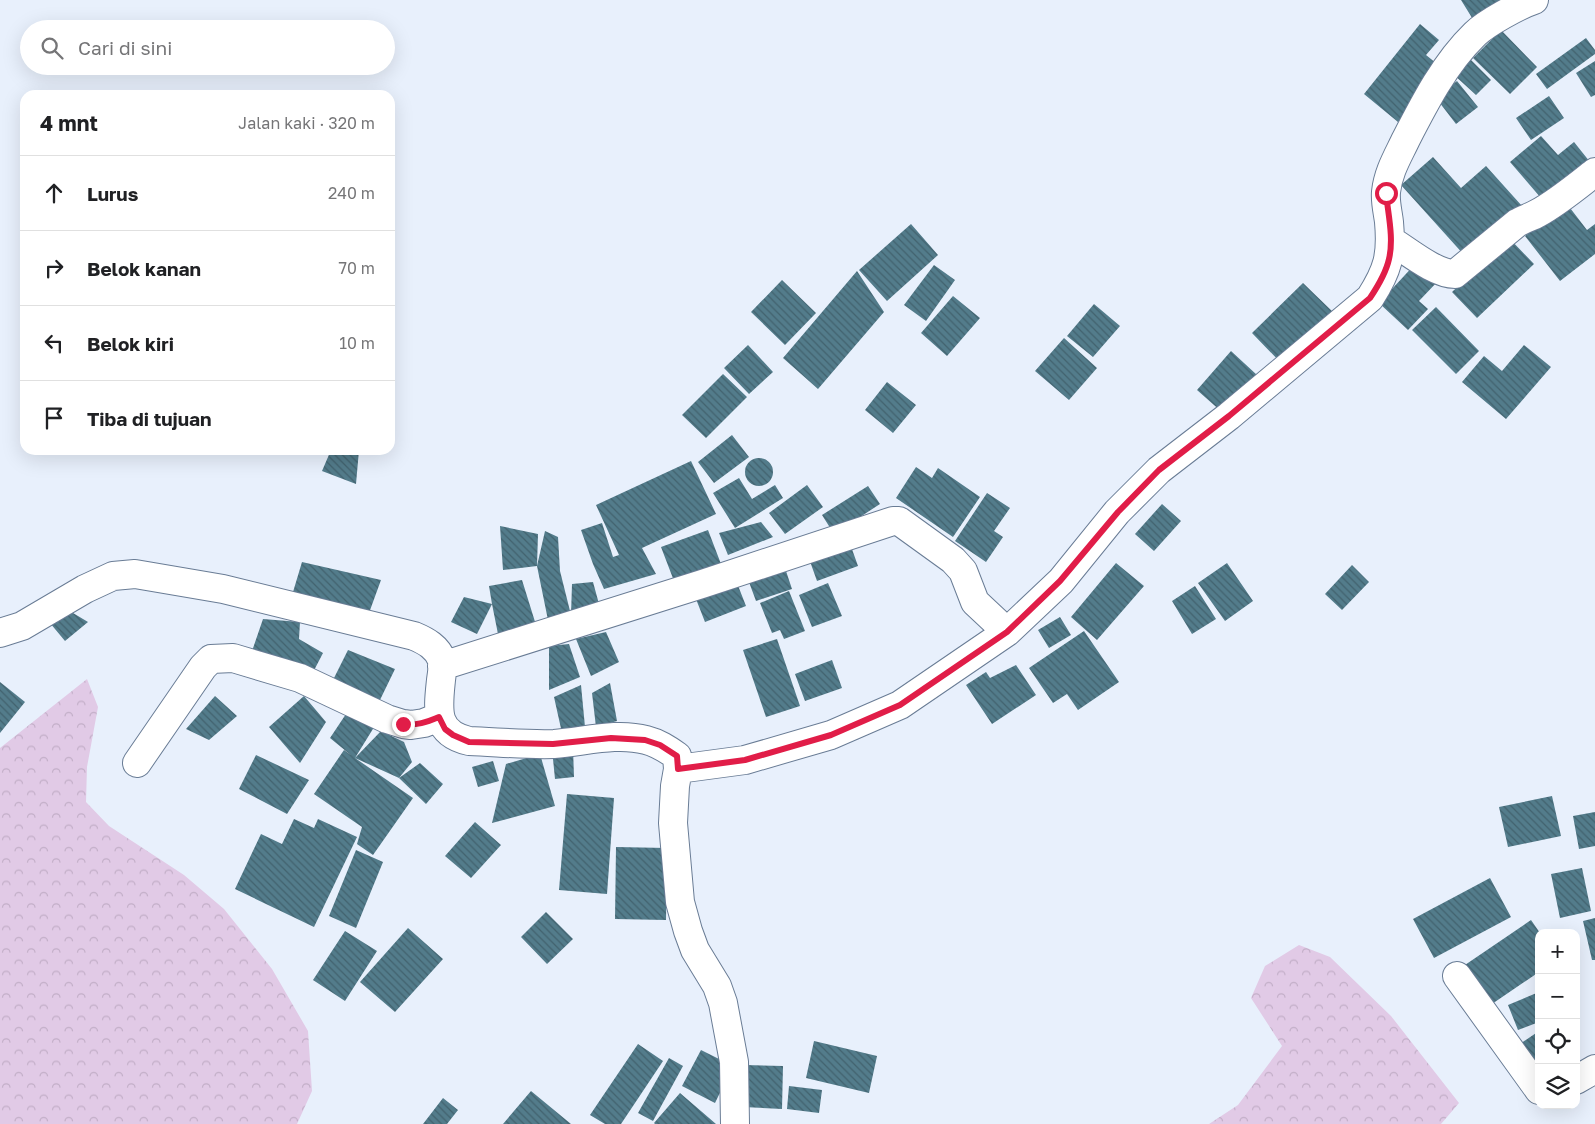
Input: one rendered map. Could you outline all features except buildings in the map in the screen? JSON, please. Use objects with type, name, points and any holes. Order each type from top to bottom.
[{"type":"street","points":[[678,769],[745,760],[831,735],[900,705],[1007,632],[1060,581],[1118,512],[1159,470],[1229,416],[1370,298],[1380,283],[1389,260],[1390,240],[1386,193],[1390,172],[1434,86],[1457,53],[1476,32],[1520,5],[1534,0]]},
{"type":"street","points":[[1390,240],[1437,270],[1447,274],[1455,274],[1517,223],[1537,214],[1595,172]]},
{"type":"street","points":[[442,666],[702,584],[893,521],[899,521],[954,560],[963,570],[976,602],[1007,632]]},
{"type":"street","points":[[0,632],[22,626],[85,589],[113,576],[135,574],[223,589],[414,636],[426,641],[435,648],[442,660],[439,717],[445,729],[469,742],[553,744],[611,738],[645,740],[660,745],[677,756],[678,769],[672,823],[680,902],[696,950],[717,986],[723,1003],[734,1062],[735,1124]]},
{"type":"street","points":[[137,763],[211,659],[233,658],[300,678],[387,719],[403,724],[424,723],[439,717]]},
{"type":"street","points":[[1457,976],[1535,1084]]},
{"type":"street","points":[[1580,1078],[1595,1069]]},
{"type":"green space","points":[[87,679],[98,707],[87,767],[86,802],[109,826],[184,875],[224,909],[272,969],[308,1031],[312,1091],[297,1124],[0,1124],[0,748]]},
{"type":"green space","points":[[1299,945],[1330,957],[1391,1016],[1459,1103],[1441,1124],[1209,1124],[1238,1105],[1282,1046],[1251,998],[1265,966]]},
{"type":"route","points":[[403,724],[424,723],[439,717],[445,729],[461,740],[469,742],[553,744],[611,738],[645,740],[660,745],[677,756],[678,769],[745,760],[831,735],[900,705],[1007,632],[1060,581],[1118,512],[1159,470],[1229,416],[1370,298],[1380,283],[1389,260],[1390,240],[1386,193]]}]
